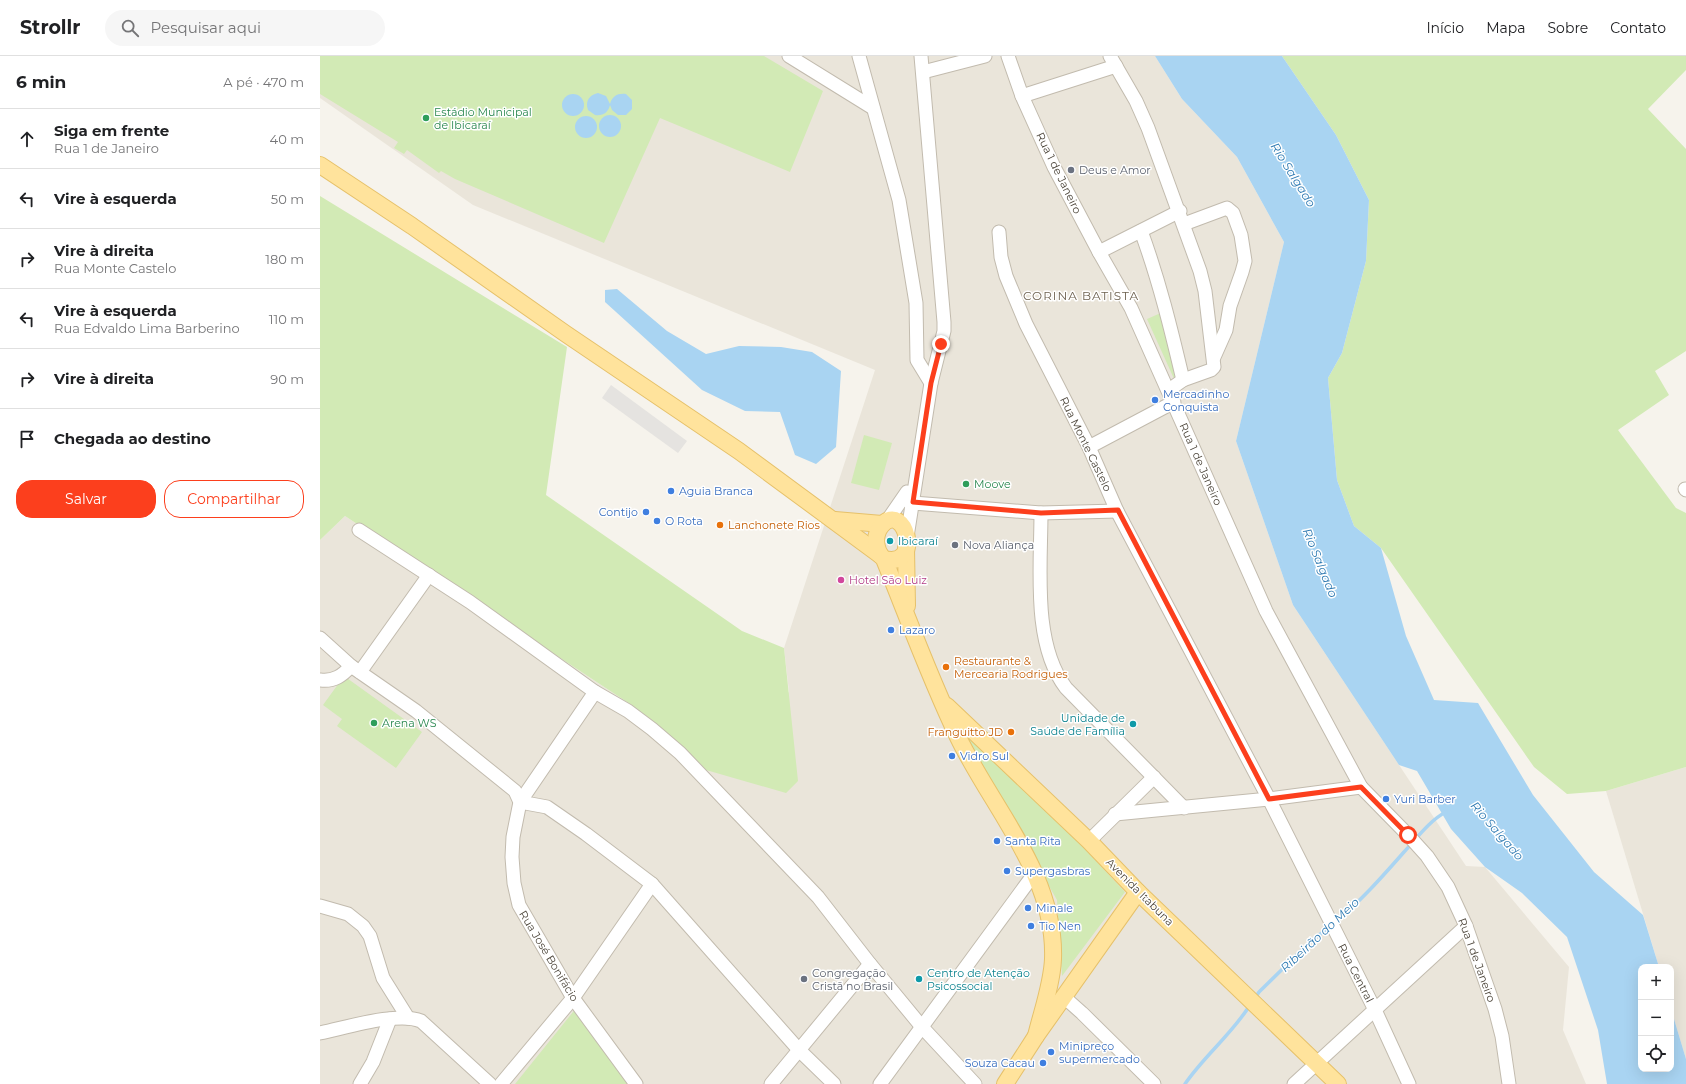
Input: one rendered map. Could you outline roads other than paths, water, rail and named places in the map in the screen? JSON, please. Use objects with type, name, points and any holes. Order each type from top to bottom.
[{"type":"main road","points":[[320,165],[412,226],[566,334],[739,451],[835,520],[882,557],[897,558],[902,556],[907,542]]},
{"type":"main road","points":[[835,520],[885,523],[895,520],[905,529],[907,542],[907,615]]},
{"type":"main road","points":[[885,523],[879,531],[876,541],[877,550],[882,557],[907,615],[941,700],[971,763],[1014,834],[1034,874],[1048,915],[1053,959],[1052,972],[1036,1036]]},
{"type":"main road","name":"Avenida Itabuna","points":[[941,700],[1338,1084]]},
{"type":"main road","points":[[1005,1084],[1036,1036],[1138,892]]},
{"type":"street","points":[[789,56],[873,108]]},
{"type":"street","points":[[859,56],[899,200],[916,303],[917,360],[931,383]]},
{"type":"street","points":[[907,542],[908,501],[916,479],[931,383],[944,322],[921,56]]},
{"type":"street","points":[[923,72],[986,56]]},
{"type":"street","name":"Rua 1 de Janeiro","points":[[1008,56],[1022,96],[1054,166],[1099,252],[1131,308],[1266,611],[1361,787],[1408,835],[1448,887],[1466,926],[1495,1009],[1502,1036],[1509,1084]]},
{"type":"street","points":[[1022,96],[1113,61],[1136,101],[1145,121],[1180,211],[1205,291],[1215,364],[1213,369],[1183,380],[1171,396],[1089,447]]},
{"type":"street","points":[[1184,224],[1227,208],[1232,213],[1241,235],[1245,261],[1230,306],[1226,330],[1214,356]]},
{"type":"street","points":[[1099,252],[1180,211]]},
{"type":"street","points":[[1141,231],[1153,263],[1168,313],[1183,380]]},
{"type":"street","name":"Rua Monte Castelo","points":[[999,232],[1001,257],[1013,296],[1089,447],[1118,510],[1269,799]]},
{"type":"street","points":[[885,523],[908,501],[1041,513],[1118,510]]},
{"type":"street","points":[[1041,513],[1043,632],[1051,660],[1058,677],[1066,688],[1184,808]]},
{"type":"street","points":[[359,530],[470,602],[595,692],[628,711],[652,728],[698,770],[818,897],[870,964],[922,1027],[975,1084]]},
{"type":"street","points":[[320,680],[338,677],[356,669],[429,575]]},
{"type":"street","points":[[320,638],[356,669],[416,711],[515,791],[520,802]]},
{"type":"street","points":[[520,802],[595,692]]},
{"type":"street","points":[[1088,841],[1154,777]]},
{"type":"street","points":[[1115,814],[1269,799],[1361,787]]},
{"type":"street","name":"Rua Central","points":[[1269,799],[1375,1010],[1408,1084]]},
{"type":"street","points":[[520,802],[546,807],[586,834],[652,884],[799,1050],[834,1084]]},
{"type":"street","name":"Rua José Bonifácio","points":[[520,802],[513,837],[512,857],[514,883],[519,905],[574,998],[636,1084]]},
{"type":"street","points":[[880,1084],[1034,874]]},
{"type":"street","points":[[501,1084],[574,998],[652,884]]},
{"type":"street","points":[[320,906],[348,914],[363,926],[370,936],[383,978],[408,1018]]},
{"type":"street","points":[[1294,1084],[1466,926]]},
{"type":"street","points":[[771,1084],[870,964]]},
{"type":"street","points":[[1064,997],[1082,1012],[1154,1084]]},
{"type":"street","points":[[320,1033],[390,1019],[408,1018],[421,1021],[490,1084]]},
{"type":"street","points":[[360,1084],[373,1062],[390,1019]]},
{"type":"water","name":"Rio Salgado","points":[[1155,56],[1282,56],[1336,135],[1369,200],[1366,261],[1342,353],[1328,378],[1337,480],[1354,526],[1381,548],[1406,636],[1434,700],[1478,703],[1533,795],[1594,872],[1643,915],[1658,964],[1638,964],[1638,1072],[1674,1072],[1674,1019],[1686,1059],[1686,1084],[1607,1084],[1598,1030],[1567,937],[1522,893],[1485,867],[1451,829],[1417,771],[1399,765],[1293,605],[1236,441],[1284,242],[1237,157],[1182,99]]},
{"type":"water","points":[[598,93],[606,96],[610,104],[612,99],[616,96],[626,94],[632,100],[632,109],[626,115],[618,115],[612,110],[610,105],[605,113],[595,115],[588,110],[587,101],[590,97]]},
{"type":"water","points":[[573,94],[581,97],[584,105],[581,113],[573,116],[565,113],[562,105],[565,97]]},
{"type":"water","points":[[610,115],[618,118],[621,126],[618,134],[610,137],[602,134],[599,126],[602,118]]},
{"type":"water","points":[[586,116],[594,119],[597,127],[594,135],[586,138],[578,135],[575,127],[578,119]]},
{"type":"water","points":[[617,289],[667,331],[706,354],[739,346],[781,347],[812,352],[841,371],[836,447],[816,464],[795,455],[780,412],[745,411],[702,390],[605,302],[605,290]]},
{"type":"waterway","name":"Ribeirão do Meio","points":[[1334,923],[1353,907],[1434,820],[1446,812]]},
{"type":"waterway","name":"Ribeirão do Meio","points":[[1255,998],[1259,992],[1311,941],[1330,927]]},
{"type":"waterway","name":"Ribeirão do Meio","points":[[1185,1084],[1235,1026],[1250,1005]]},
{"type":"place","name":"Estádio Municipal de Ibicaraí","points":[[426,118]]},
{"type":"place","name":"Deus e Amor","points":[[1071,170]]},
{"type":"place","name":"Mercadinho Conquista","points":[[1155,400]]},
{"type":"place","name":"Moove","points":[[966,484]]},
{"type":"place","name":"Aguia Branca","points":[[671,491]]},
{"type":"place","name":"Contijo","points":[[646,512]]},
{"type":"place","name":"O Rota","points":[[657,521]]},
{"type":"place","name":"Lanchonete Rios","points":[[720,525]]},
{"type":"place","name":"Ibicaraí","points":[[890,541]]},
{"type":"place","name":"Nova Aliança","points":[[955,545]]},
{"type":"place","name":"Hotel São Luiz","points":[[841,580]]},
{"type":"place","name":"Lazaro","points":[[891,630]]},
{"type":"place","name":"Restaurante & Mercearia Rodrigues","points":[[946,667]]},
{"type":"place","name":"Arena WS","points":[[374,723]]},
{"type":"place","name":"Unidade de Saúde de Família","points":[[1133,724]]},
{"type":"place","name":"Franguitto JD","points":[[1011,732]]},
{"type":"place","name":"Vidro Sul","points":[[952,756]]},
{"type":"place","name":"Yuri Barber","points":[[1386,799]]},
{"type":"place","name":"Santa Rita","points":[[997,841]]},
{"type":"place","name":"Supergasbras","points":[[1007,871]]},
{"type":"place","name":"Minale","points":[[1028,908]]},
{"type":"place","name":"Tio Nen","points":[[1031,926]]},
{"type":"place","name":"Congregação Cristã no Brasil","points":[[804,979]]},
{"type":"place","name":"Centro de Atenção Psicossocial","points":[[919,979]]},
{"type":"place","name":"Minipreço supermercado","points":[[1051,1052]]},
{"type":"place","name":"Souza Cacau","points":[[1043,1063]]},
{"type":"district","name":"CORINA BATISTA","points":[[1081,296]]}]
